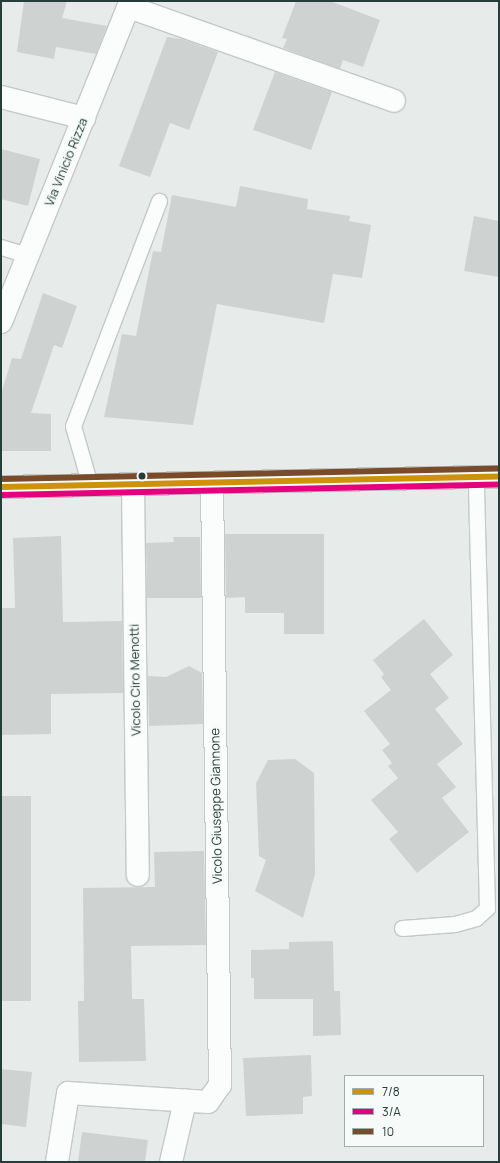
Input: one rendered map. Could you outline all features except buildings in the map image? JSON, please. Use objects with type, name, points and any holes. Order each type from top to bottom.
[{"type":"street","points":[[130,4],[394,101]]},
{"type":"street","name":"Via Vinicio Rizza","points":[[1,322],[130,4]]},
{"type":"street","points":[[1,97],[84,118]]},
{"type":"street","points":[[1,487],[499,477]]},
{"type":"street","name":"Vicolo Giuseppe Giannone","points":[[57,1162],[68,1093],[208,1102],[220,1086],[212,483]]},
{"type":"street","name":"Vicolo Ciro Menotti","points":[[133,484],[138,875]]},
{"type":"street","points":[[171,1162],[185,1101]]},
{"type":"lane","points":[[90,485],[73,426],[159,201]]},
{"type":"lane","points":[[1,247],[28,255]]},
{"type":"lane","points":[[402,928],[454,924],[476,918],[487,908],[476,478]]},
{"type":"transit line","name":"10","points":[[1,479],[499,469]]},
{"type":"transit line","name":"7/8","points":[[1,487],[499,477]]},
{"type":"transit line","name":"3/A","points":[[1,495],[499,485]]}]
